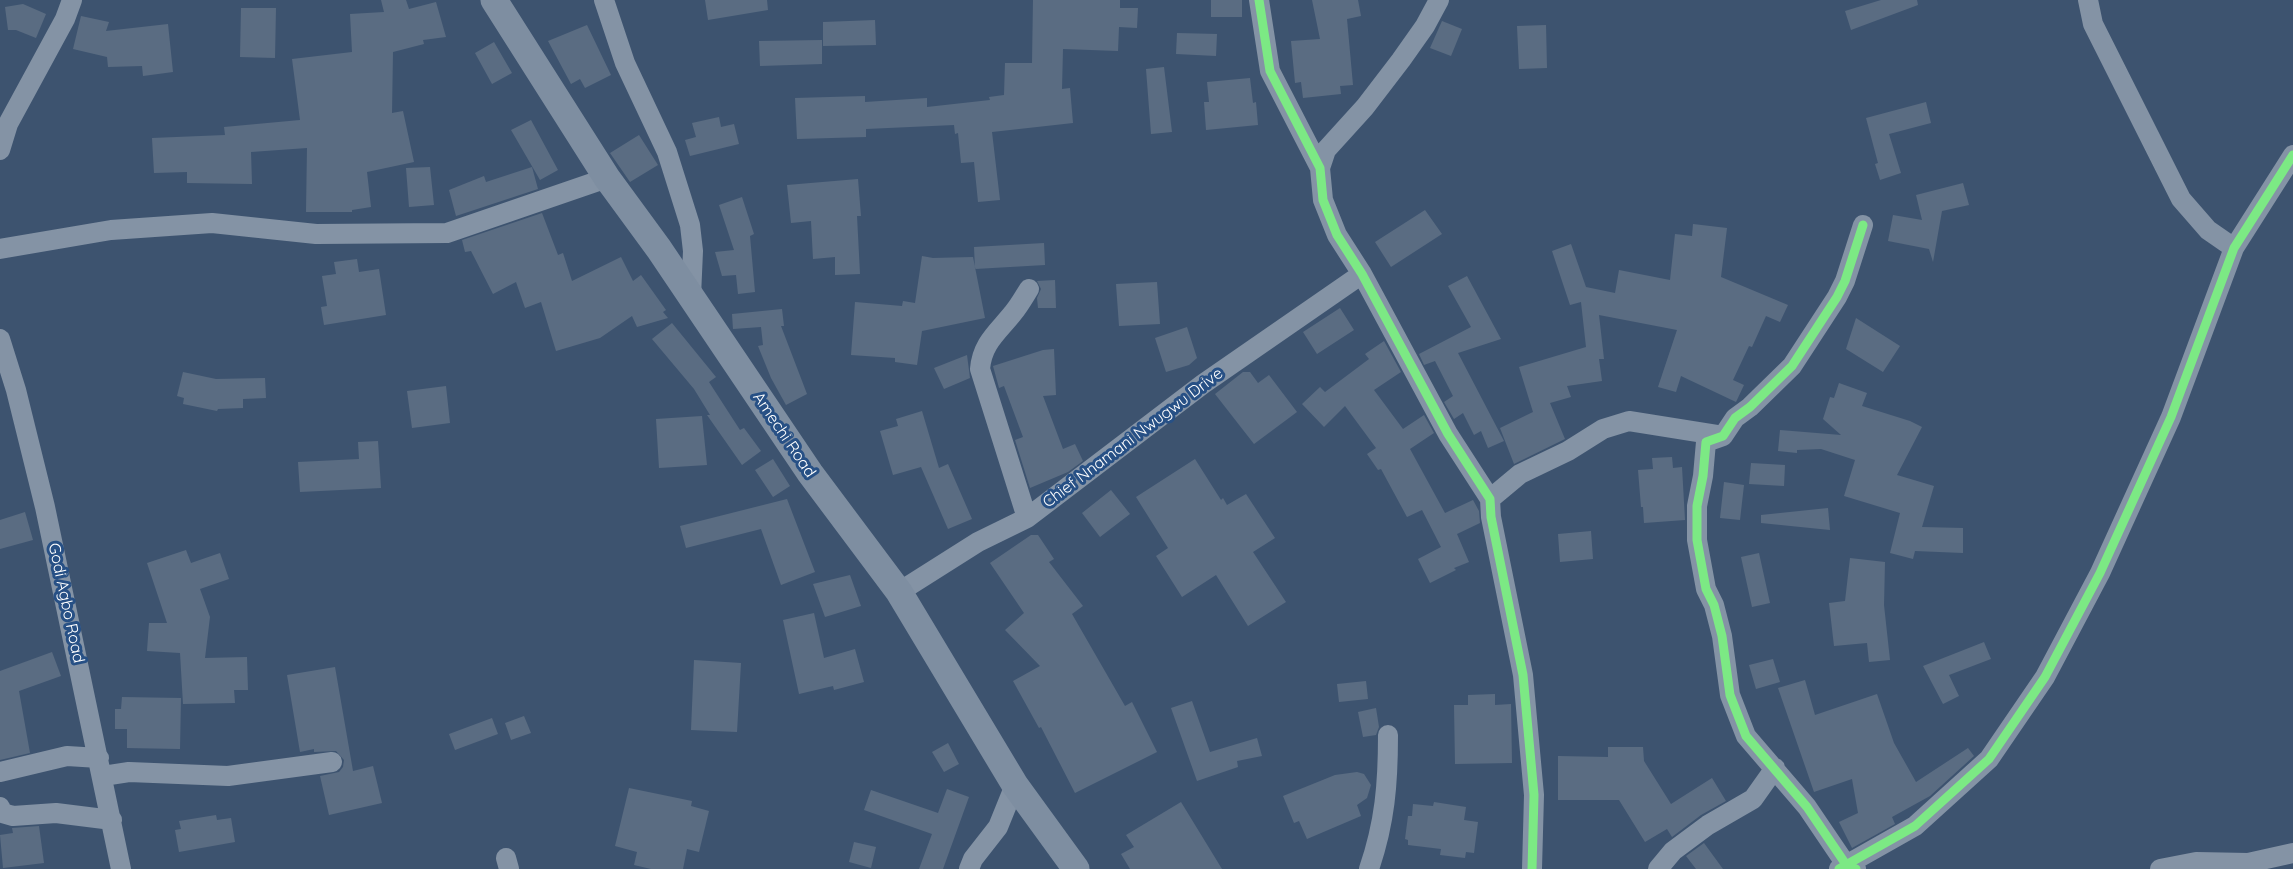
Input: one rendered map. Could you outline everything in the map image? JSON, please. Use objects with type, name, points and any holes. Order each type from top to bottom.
[{"type":"main road","name":"Amechi Road","points":[[494,0],[607,178],[691,296],[810,473],[899,592],[1015,785],[1076,869]]},
{"type":"street","points":[[0,150],[8,124],[65,19],[72,0]]},
{"type":"street","points":[[604,0],[625,63],[666,152],[690,225],[693,251],[691,296]]},
{"type":"street","points":[[1259,0],[1270,71],[1320,168],[1323,200],[1337,235],[1362,274],[1448,434],[1490,499],[1491,517],[1523,675],[1534,795],[1532,869]]},
{"type":"street","points":[[1320,168],[1326,150],[1365,107],[1401,60],[1425,26],[1439,0]]},
{"type":"street","points":[[2088,0],[2093,24],[2181,199],[2208,230],[2234,248]]},
{"type":"street","points":[[1863,225],[1845,280],[1826,316],[1792,366],[1735,418],[1723,436],[1706,442],[1697,506],[1697,540],[1706,589],[1714,605],[1722,636],[1730,695],[1746,736],[1807,807],[1847,868],[1915,826],[1989,759],[2044,677],[2100,573],[2171,417],[2234,248],[2293,155]]},
{"type":"street","points":[[0,249],[111,230],[212,223],[316,234],[447,233],[607,178]]},
{"type":"street","name":"Chief Nnamani Nwugwu Drive","points":[[899,592],[978,542],[1027,518],[1203,384],[1362,274]]},
{"type":"street","points":[[1027,518],[980,369],[981,356],[989,340],[1014,312],[1029,289]]},
{"type":"street","name":"Godi Agbo Road","points":[[0,339],[16,390],[45,507],[122,869]]},
{"type":"street","points":[[1490,499],[1520,474],[1568,451],[1603,429],[1629,421],[1723,436]]},
{"type":"street","points":[[1369,869],[1382,827],[1388,786],[1388,735]]},
{"type":"street","points":[[0,772],[67,756],[101,767],[129,772],[228,776],[332,762]]},
{"type":"street","points":[[1658,869],[1673,851],[1708,825],[1753,799],[1775,768]]},
{"type":"street","points":[[969,869],[973,859],[998,827],[1015,785]]},
{"type":"street","points":[[0,807],[2,813],[13,816],[56,813],[112,820]]},
{"type":"street","points":[[2160,869],[2196,862],[2248,863],[2293,852]]},
{"type":"building","points":[[381,0],[406,0],[409,9],[436,2],[446,37],[423,40],[424,44],[393,52],[392,113],[403,111],[414,162],[367,172],[371,207],[352,210],[352,212],[306,212],[307,148],[251,152],[252,184],[187,183],[187,172],[154,173],[152,138],[225,135],[224,127],[300,120],[292,59],[352,52],[350,14],[384,12]]},
{"type":"building","points":[[705,0],[767,0],[768,10],[708,20]]},
{"type":"building","points":[[1033,0],[1120,0],[1120,8],[1138,8],[1137,28],[1119,27],[1118,51],[1063,49],[1062,89],[1070,88],[1073,123],[992,132],[1000,200],[978,202],[974,162],[961,163],[958,133],[955,134],[954,125],[866,129],[866,137],[797,139],[795,98],[865,96],[865,102],[927,98],[927,107],[990,100],[989,97],[1004,95],[1005,63],[1032,63]]},
{"type":"building","points":[[1211,0],[1242,0],[1242,17],[1211,17]]},
{"type":"building","points":[[1312,0],[1358,0],[1361,16],[1347,19],[1353,85],[1340,86],[1341,94],[1303,98],[1301,82],[1295,83],[1291,41],[1320,39]]},
{"type":"building","points":[[1881,0],[1917,0],[1918,5],[1851,30],[1845,11]]},
{"type":"building","points":[[23,4],[46,14],[36,38],[16,30],[8,30],[5,7]]},
{"type":"building","points":[[241,8],[276,8],[275,58],[240,57]]},
{"type":"building","points":[[81,16],[109,22],[106,31],[168,24],[173,72],[143,76],[142,66],[108,67],[107,57],[73,49]]},
{"type":"building","points":[[875,20],[876,45],[823,46],[823,22]]},
{"type":"building","points":[[1442,21],[1462,29],[1451,56],[1430,48]]},
{"type":"building","points":[[587,25],[611,75],[585,88],[580,79],[571,84],[548,41]]},
{"type":"building","points":[[1546,25],[1547,68],[1519,69],[1517,26]]},
{"type":"building","points":[[1177,33],[1217,34],[1216,56],[1176,54]]},
{"type":"building","points":[[822,40],[822,64],[760,66],[759,41]]},
{"type":"building","points":[[494,42],[512,73],[492,84],[475,53]]},
{"type":"building","points":[[1164,67],[1172,132],[1151,134],[1146,69]]},
{"type":"building","points":[[1250,78],[1253,103],[1256,102],[1258,125],[1206,130],[1204,102],[1209,102],[1207,82]]},
{"type":"building","points":[[1926,102],[1931,123],[1889,134],[1901,173],[1880,180],[1866,118]]},
{"type":"building","points":[[719,117],[721,127],[734,124],[739,144],[690,156],[685,140],[696,137],[692,123]]},
{"type":"building","points":[[531,120],[558,170],[540,180],[511,130]]},
{"type":"building","points":[[639,135],[658,165],[630,182],[610,153]]},
{"type":"building","points":[[430,167],[434,205],[409,207],[406,168]]},
{"type":"building","points":[[532,167],[538,189],[456,216],[449,190],[484,176],[486,182]]},
{"type":"building","points":[[858,179],[861,216],[857,216],[860,274],[835,275],[835,257],[813,259],[811,221],[791,223],[787,185]]},
{"type":"building","points":[[1963,183],[1969,205],[1942,211],[1933,262],[1929,249],[1888,241],[1893,215],[1922,220],[1916,195]]},
{"type":"building","points":[[742,197],[754,234],[750,236],[755,292],[738,294],[736,275],[722,276],[715,252],[734,250],[719,205]]},
{"type":"building","points":[[1425,210],[1442,234],[1391,267],[1375,242]]},
{"type":"building","points":[[542,213],[558,255],[563,253],[572,281],[621,257],[633,281],[641,275],[666,310],[663,312],[668,318],[637,327],[632,316],[600,338],[556,351],[541,302],[525,308],[516,282],[493,294],[471,251],[465,252],[462,240]]},
{"type":"building","points":[[1693,224],[1727,228],[1721,277],[1788,305],[1780,322],[1766,316],[1752,347],[1749,346],[1733,380],[1744,385],[1736,402],[1681,376],[1676,392],[1658,387],[1677,330],[1599,315],[1604,359],[1599,359],[1602,381],[1567,386],[1571,397],[1550,403],[1565,439],[1514,464],[1500,428],[1533,412],[1519,367],[1586,347],[1581,302],[1570,305],[1552,251],[1571,244],[1586,287],[1615,293],[1619,270],[1670,280],[1675,234],[1692,236]]},
{"type":"building","points":[[1044,243],[1045,265],[975,269],[974,247]]},
{"type":"building","points":[[922,256],[973,257],[985,318],[922,331],[917,365],[895,362],[895,358],[851,355],[855,302],[902,306],[903,301],[915,303]]},
{"type":"building","points":[[357,259],[359,272],[379,269],[386,315],[324,325],[321,307],[327,306],[322,276],[336,274],[334,262]]},
{"type":"building","points":[[1467,276],[1501,339],[1458,353],[1504,441],[1488,448],[1481,431],[1474,435],[1463,413],[1454,419],[1444,402],[1453,396],[1435,361],[1424,365],[1419,354],[1471,327],[1448,286]]},
{"type":"building","points":[[1055,280],[1056,308],[1038,308],[1037,298],[1041,289],[1037,281]]},
{"type":"building","points":[[1157,282],[1160,324],[1119,326],[1116,284]]},
{"type":"building","points":[[1340,308],[1354,330],[1317,354],[1303,332]]},
{"type":"building","points":[[782,309],[784,326],[781,326],[807,394],[786,405],[771,378],[758,346],[763,345],[761,327],[733,329],[732,314]]},
{"type":"building","points":[[1856,318],[1900,346],[1883,372],[1846,349]]},
{"type":"building","points":[[672,323],[716,377],[709,382],[740,430],[744,428],[761,451],[742,465],[707,415],[710,415],[694,389],[652,339]]},
{"type":"building","points":[[1187,327],[1197,358],[1189,365],[1166,372],[1155,338]]},
{"type":"building","points":[[1384,341],[1401,372],[1374,390],[1403,429],[1424,415],[1434,433],[1410,449],[1445,513],[1473,500],[1479,511],[1480,523],[1457,534],[1469,562],[1454,568],[1456,570],[1430,583],[1418,559],[1441,547],[1422,510],[1407,517],[1381,469],[1378,470],[1367,454],[1376,448],[1345,406],[1324,427],[1302,404],[1320,387],[1325,392],[1369,359],[1365,354]]},
{"type":"building","points":[[1054,349],[1056,395],[1043,396],[1063,449],[1075,444],[1083,461],[1068,472],[1030,488],[1015,440],[1023,437],[1004,386],[999,388],[993,366],[1043,350]]},
{"type":"building","points":[[967,355],[970,378],[944,389],[934,368]]},
{"type":"building","points":[[183,372],[216,379],[265,378],[266,398],[243,399],[243,408],[218,409],[217,411],[183,404],[184,398],[177,396]]},
{"type":"building","points":[[1243,372],[1250,372],[1258,383],[1269,375],[1297,412],[1254,444],[1215,394]]},
{"type":"building","points":[[1839,383],[1867,393],[1862,406],[1922,427],[1897,475],[1934,486],[1922,527],[1963,528],[1963,553],[1915,551],[1913,559],[1890,553],[1900,513],[1844,496],[1855,460],[1821,449],[1797,450],[1797,453],[1778,451],[1780,430],[1841,435],[1823,419],[1830,397],[1834,398]]},
{"type":"building","points":[[446,386],[450,423],[412,428],[407,391]]},
{"type":"building","points":[[922,411],[939,468],[948,464],[972,519],[948,529],[921,467],[893,475],[880,431],[898,426],[896,419]]},
{"type":"building","points":[[702,416],[707,465],[659,468],[656,419]]},
{"type":"building","points":[[378,441],[381,488],[300,492],[298,462],[359,459],[358,442]]},
{"type":"building","points":[[1672,457],[1673,468],[1682,467],[1685,520],[1644,523],[1638,470],[1653,469],[1652,458]]},
{"type":"building","points":[[773,459],[790,486],[773,497],[755,470]]},
{"type":"building","points":[[1195,459],[1221,500],[1223,498],[1227,505],[1246,494],[1275,538],[1253,552],[1286,602],[1248,626],[1216,575],[1182,597],[1156,556],[1168,548],[1136,497]]},
{"type":"building","points":[[1751,463],[1785,465],[1784,486],[1749,484]]},
{"type":"building","points":[[1724,482],[1744,485],[1740,520],[1720,518]]},
{"type":"building","points":[[1111,490],[1130,514],[1100,537],[1082,513]]},
{"type":"building","points":[[787,499],[815,572],[781,585],[761,529],[686,548],[680,526]]},
{"type":"building","points":[[1828,508],[1830,530],[1761,523],[1761,515]]},
{"type":"building","points":[[25,512],[33,540],[0,549],[0,520]]},
{"type":"building","points":[[1591,531],[1593,559],[1560,562],[1558,534]]},
{"type":"building","points":[[1031,535],[1038,535],[1054,559],[1049,562],[1083,606],[1072,614],[1125,706],[1132,702],[1157,752],[1075,793],[1041,727],[1039,728],[1013,681],[1040,666],[1005,630],[1024,613],[990,563]]},
{"type":"building","points":[[186,550],[191,563],[220,553],[229,579],[200,589],[210,617],[205,658],[247,657],[248,690],[234,690],[235,703],[183,704],[180,653],[147,651],[149,623],[167,623],[147,563]]},
{"type":"building","points":[[1759,553],[1770,603],[1752,607],[1741,557]]},
{"type":"building","points":[[1850,558],[1885,562],[1884,605],[1890,660],[1869,662],[1867,643],[1834,646],[1829,603],[1845,601]]},
{"type":"building","points":[[850,575],[861,606],[825,617],[813,584]]},
{"type":"building","points":[[814,613],[824,658],[855,649],[864,682],[834,690],[833,686],[799,694],[783,620]]},
{"type":"building","points":[[1984,642],[1991,659],[1949,675],[1959,696],[1943,704],[1923,666]]},
{"type":"building","points":[[52,652],[61,676],[19,691],[30,753],[0,760],[0,671]]},
{"type":"building","points":[[1773,659],[1780,682],[1756,689],[1749,665]]},
{"type":"building","points":[[694,660],[741,663],[737,732],[691,730]]},
{"type":"building","points":[[335,667],[353,771],[373,766],[382,803],[329,815],[320,776],[339,772],[344,760],[336,751],[314,752],[314,749],[300,752],[287,675]]},
{"type":"building","points":[[1805,680],[1815,715],[1877,694],[1894,743],[1916,782],[1968,748],[1974,756],[1930,796],[1892,817],[1895,824],[1852,848],[1839,822],[1858,813],[1852,779],[1814,792],[1778,688]]},
{"type":"building","points":[[1366,681],[1368,699],[1339,702],[1337,684]]},
{"type":"building","points":[[1495,694],[1495,705],[1511,704],[1512,763],[1455,764],[1454,705],[1468,705],[1468,695]]},
{"type":"building","points":[[122,697],[181,698],[180,749],[127,748],[127,729],[115,729],[115,709],[121,709]]},
{"type":"building","points":[[1192,701],[1210,752],[1257,738],[1262,756],[1237,761],[1238,767],[1197,781],[1171,708]]},
{"type":"building","points":[[1376,708],[1379,727],[1376,735],[1363,737],[1358,712]]},
{"type":"building","points":[[524,716],[531,733],[511,740],[505,723]]},
{"type":"building","points":[[492,718],[498,734],[455,750],[449,734]]},
{"type":"building","points":[[948,743],[959,764],[944,772],[932,752]]},
{"type":"building","points":[[1608,747],[1643,747],[1644,761],[1671,804],[1712,778],[1726,801],[1701,815],[1672,837],[1667,829],[1645,842],[1619,800],[1558,800],[1558,756],[1608,757]]},
{"type":"building","points":[[1357,772],[1364,774],[1371,785],[1367,798],[1357,805],[1361,816],[1307,839],[1299,821],[1294,823],[1283,796],[1335,775]]},
{"type":"building","points":[[629,788],[692,801],[691,806],[709,811],[699,852],[687,849],[683,869],[651,869],[634,865],[637,852],[615,846]]},
{"type":"building","points":[[947,789],[969,797],[943,869],[919,869],[932,834],[864,810],[871,790],[938,813]]},
{"type":"building","points":[[1181,802],[1222,869],[1130,869],[1121,854],[1134,847],[1126,835]]},
{"type":"building","points":[[1434,802],[1466,807],[1464,820],[1478,822],[1474,853],[1466,852],[1465,858],[1440,855],[1441,849],[1408,845],[1408,840],[1405,839],[1408,816],[1412,816],[1413,804],[1433,806]]},
{"type":"building","points":[[216,815],[217,820],[231,818],[235,842],[179,852],[175,830],[181,829],[179,821]]},
{"type":"building","points":[[39,826],[44,863],[3,868],[0,835],[13,833],[12,828]]},
{"type":"building","points":[[854,842],[876,847],[871,868],[849,862]]},
{"type":"building","points":[[1704,843],[1723,869],[1696,869],[1686,856]]},
{"type":"cycle path","points":[[1259,0],[1270,71],[1320,168],[1323,200],[1337,235],[1362,274],[1448,434],[1490,499],[1491,517],[1523,675],[1534,795],[1532,869]]},
{"type":"cycle path","points":[[1839,869],[1915,826],[1989,759],[2045,677],[2100,573],[2171,417],[2234,248],[2293,155]]},
{"type":"cycle path","points":[[1856,869],[1847,866],[1807,807],[1746,736],[1730,695],[1722,636],[1714,605],[1706,589],[1697,540],[1697,506],[1706,442],[1723,436],[1735,418],[1750,407],[1792,366],[1837,297],[1845,281],[1863,225]]}]
